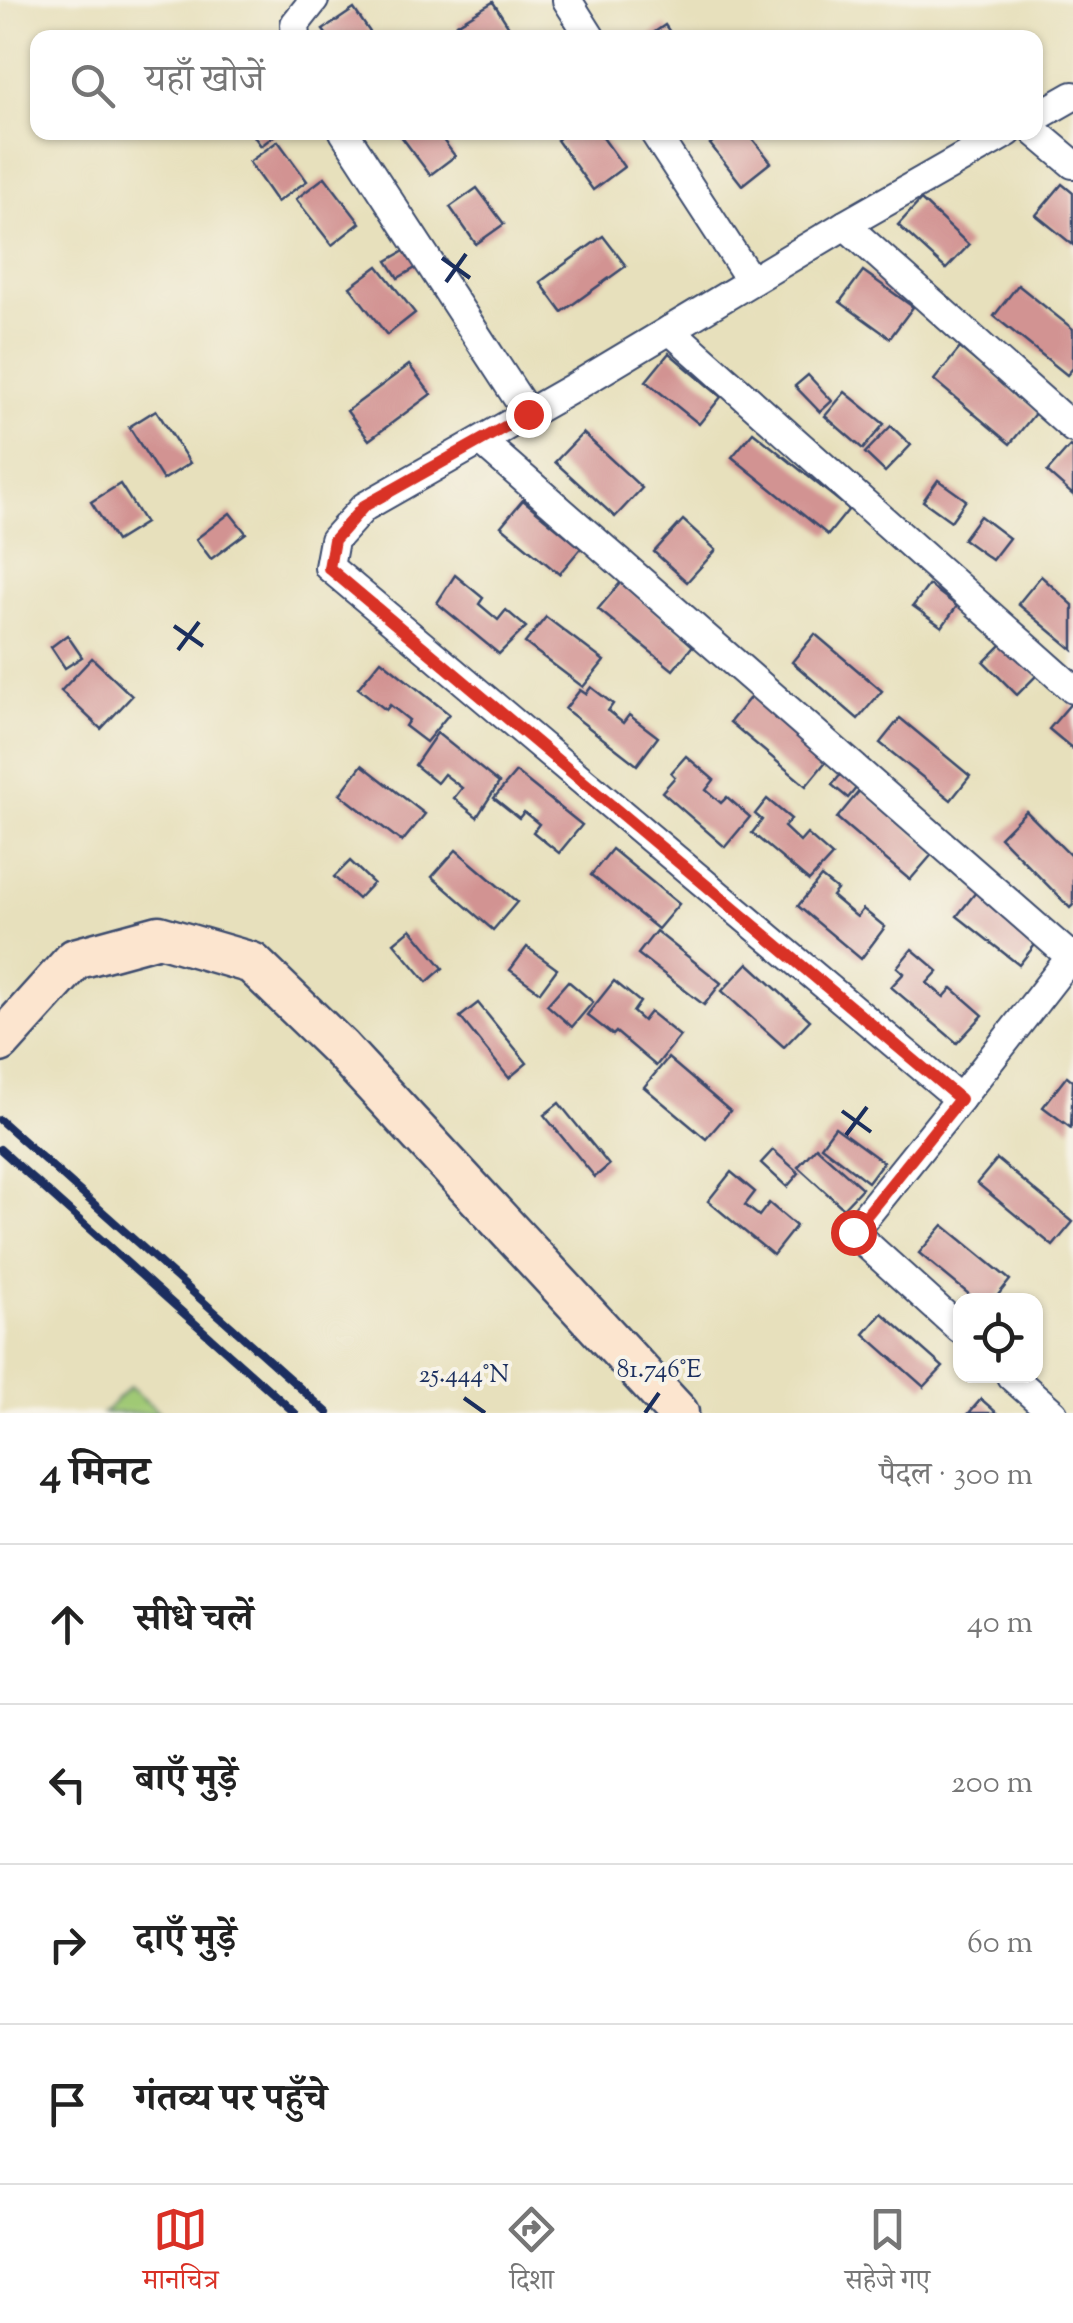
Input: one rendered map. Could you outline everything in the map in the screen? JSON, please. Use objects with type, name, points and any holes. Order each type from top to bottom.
[{"type":"main road","points":[[0,1042],[75,959],[159,936],[252,964],[341,1050],[678,1413]]},
{"type":"street","points":[[295,30],[295,24],[314,0]]},
{"type":"street","points":[[567,0],[587,30]]},
{"type":"street","points":[[1043,113],[1073,96]]},
{"type":"street","points":[[1043,138],[1073,164]]},
{"type":"street","points":[[349,140],[528,414]]},
{"type":"street","points":[[659,140],[751,282]]},
{"type":"street","points":[[960,1099],[329,568],[334,540],[364,506],[994,140]]},
{"type":"street","points":[[845,224],[1073,428]]},
{"type":"street","points":[[670,330],[1073,689]]},
{"type":"street","points":[[480,441],[1072,956],[853,1232],[953,1324]]},
{"type":"street","points":[[1020,1383],[1053,1413]]},
{"type":"green space","points":[[130,1387],[160,1413],[103,1413]]},
{"type":"building","points":[[493,2],[511,30],[461,30],[457,24]]},
{"type":"building","points":[[354,9],[368,30],[323,30]]},
{"type":"building","points":[[404,140],[443,140],[455,156],[430,175]]},
{"type":"building","points":[[557,140],[605,140],[624,167],[593,190]]},
{"type":"building","points":[[715,140],[753,140],[771,162],[742,185],[710,144]]},
{"type":"building","points":[[278,141],[307,181],[277,202],[249,162]]},
{"type":"building","points":[[325,177],[360,223],[332,245],[296,199]]},
{"type":"building","points":[[1062,184],[1073,193],[1073,245],[1036,215]]},
{"type":"building","points":[[477,188],[504,224],[476,244],[450,207]]},
{"type":"building","points":[[921,200],[969,245],[946,269],[898,225]]},
{"type":"building","points":[[603,236],[626,266],[562,312],[540,282]]},
{"type":"building","points":[[413,246],[424,263],[398,278],[387,261]]},
{"type":"building","points":[[378,266],[415,313],[387,335],[350,287]]},
{"type":"building","points":[[863,271],[913,307],[890,338],[840,302]]},
{"type":"building","points":[[1018,285],[1073,329],[1073,368],[1067,375],[994,316]]},
{"type":"building","points":[[960,348],[1037,411],[1010,444],[934,380]]},
{"type":"building","points":[[669,353],[721,397],[699,424],[646,381]]},
{"type":"building","points":[[409,365],[431,394],[369,440],[347,411]]},
{"type":"building","points":[[808,375],[832,401],[820,412],[795,386]]},
{"type":"building","points":[[845,392],[884,424],[863,449],[825,416]]},
{"type":"building","points":[[156,410],[190,463],[163,480],[129,427]]},
{"type":"building","points":[[891,426],[911,445],[885,472],[865,453]]},
{"type":"building","points":[[753,432],[849,509],[828,535],[732,457]]},
{"type":"building","points":[[583,433],[642,488],[615,517],[555,462]]},
{"type":"building","points":[[1070,446],[1073,449],[1073,495],[1047,472]]},
{"type":"building","points":[[938,480],[966,500],[951,521],[923,501]]},
{"type":"building","points":[[120,484],[145,523],[116,541],[91,502]]},
{"type":"building","points":[[523,500],[581,548],[559,574],[501,526]]},
{"type":"building","points":[[230,513],[246,533],[211,559],[196,539]]},
{"type":"building","points":[[980,516],[1009,538],[992,560],[963,539]]},
{"type":"building","points":[[683,520],[716,550],[687,582],[654,552]]},
{"type":"building","points":[[455,575],[483,598],[479,604],[498,620],[506,610],[526,627],[499,654],[437,603]]},
{"type":"building","points":[[1041,576],[1073,605],[1073,650],[1018,604]]},
{"type":"building","points":[[621,582],[695,643],[673,670],[598,609]]},
{"type":"building","points":[[929,585],[957,606],[942,627],[913,606]]},
{"type":"building","points":[[546,617],[604,661],[583,687],[525,643]]},
{"type":"building","points":[[815,634],[882,691],[858,719],[792,662]]},
{"type":"building","points":[[67,635],[82,657],[65,668],[51,647]]},
{"type":"building","points":[[1004,642],[1037,675],[1017,695],[984,662]]},
{"type":"building","points":[[92,658],[132,696],[101,729],[61,691]]},
{"type":"building","points":[[381,660],[449,714],[426,742],[405,726],[409,720],[390,705],[386,710],[358,688]]},
{"type":"building","points":[[591,687],[613,704],[608,711],[623,723],[629,715],[658,737],[637,765],[565,709],[580,690],[586,694]]},
{"type":"building","points":[[752,695],[828,759],[806,786],[730,722]]},
{"type":"building","points":[[1073,701],[1073,749],[1049,729]]},
{"type":"building","points":[[900,718],[970,776],[951,800],[880,743]]},
{"type":"building","points":[[437,733],[499,783],[477,817],[454,798],[462,788],[444,774],[437,783],[415,765]]},
{"type":"building","points":[[686,756],[714,780],[706,790],[721,803],[727,797],[750,817],[725,847],[662,792],[675,777],[671,773]]},
{"type":"building","points":[[362,765],[425,814],[402,842],[340,794]]},
{"type":"building","points":[[516,772],[582,825],[559,853],[533,832],[539,824],[524,812],[519,818],[494,798]]},
{"type":"building","points":[[842,773],[857,787],[848,798],[832,785]]},
{"type":"building","points":[[861,789],[935,851],[910,880],[837,818]]},
{"type":"building","points":[[767,799],[791,819],[784,827],[800,842],[807,834],[832,856],[809,881],[752,833],[762,820],[755,814]]},
{"type":"building","points":[[1026,811],[1073,858],[1070,908],[1000,837]]},
{"type":"building","points":[[612,849],[679,904],[658,929],[591,875]]},
{"type":"building","points":[[456,850],[517,902],[493,930],[432,877]]},
{"type":"building","points":[[350,861],[373,883],[358,899],[334,877]]},
{"type":"building","points":[[821,877],[837,890],[832,896],[857,917],[863,909],[885,927],[861,959],[798,906]]},
{"type":"building","points":[[980,887],[1042,936],[1019,965],[957,916]]},
{"type":"building","points":[[411,929],[443,968],[427,982],[394,943]]},
{"type":"building","points":[[656,931],[721,983],[704,1005],[638,954]]},
{"type":"building","points":[[527,947],[557,969],[540,992],[510,970]]},
{"type":"building","points":[[912,949],[938,971],[927,983],[944,997],[952,988],[983,1015],[957,1043],[891,987],[904,973],[897,967]]},
{"type":"building","points":[[748,963],[810,1020],[784,1047],[722,991]]},
{"type":"building","points":[[568,981],[593,1002],[572,1027],[547,1005]]},
{"type":"building","points":[[614,981],[640,1002],[633,1012],[643,1021],[650,1012],[680,1036],[656,1066],[616,1032],[613,1035],[587,1015]]},
{"type":"building","points":[[478,1003],[527,1063],[509,1078],[460,1017]]},
{"type":"building","points":[[668,1058],[730,1111],[706,1139],[644,1087]]},
{"type":"building","points":[[1067,1076],[1073,1081],[1071,1128],[1043,1107]]},
{"type":"building","points":[[559,1103],[609,1165],[595,1177],[544,1115]]},
{"type":"building","points":[[835,1127],[883,1162],[868,1182],[821,1146]]},
{"type":"building","points":[[816,1147],[862,1188],[843,1208],[798,1167]]},
{"type":"building","points":[[773,1150],[799,1173],[787,1187],[761,1163]]},
{"type":"building","points":[[997,1159],[1073,1222],[1053,1246],[977,1183]]},
{"type":"building","points":[[731,1172],[755,1192],[745,1205],[759,1216],[769,1203],[796,1226],[773,1255],[708,1201]]},
{"type":"building","points":[[943,1225],[1010,1280],[1000,1293],[968,1293],[919,1253]]},
{"type":"building","points":[[882,1313],[943,1367],[924,1387],[864,1334]]},
{"type":"building","points":[[981,1399],[997,1413],[969,1413]]},
{"type":"railway","points":[[0,1120],[328,1413]]},
{"type":"railway","points":[[0,1149],[295,1413]]},
{"type":"route","points":[[528,414],[364,506],[334,540],[329,568],[960,1099],[853,1232]]}]
